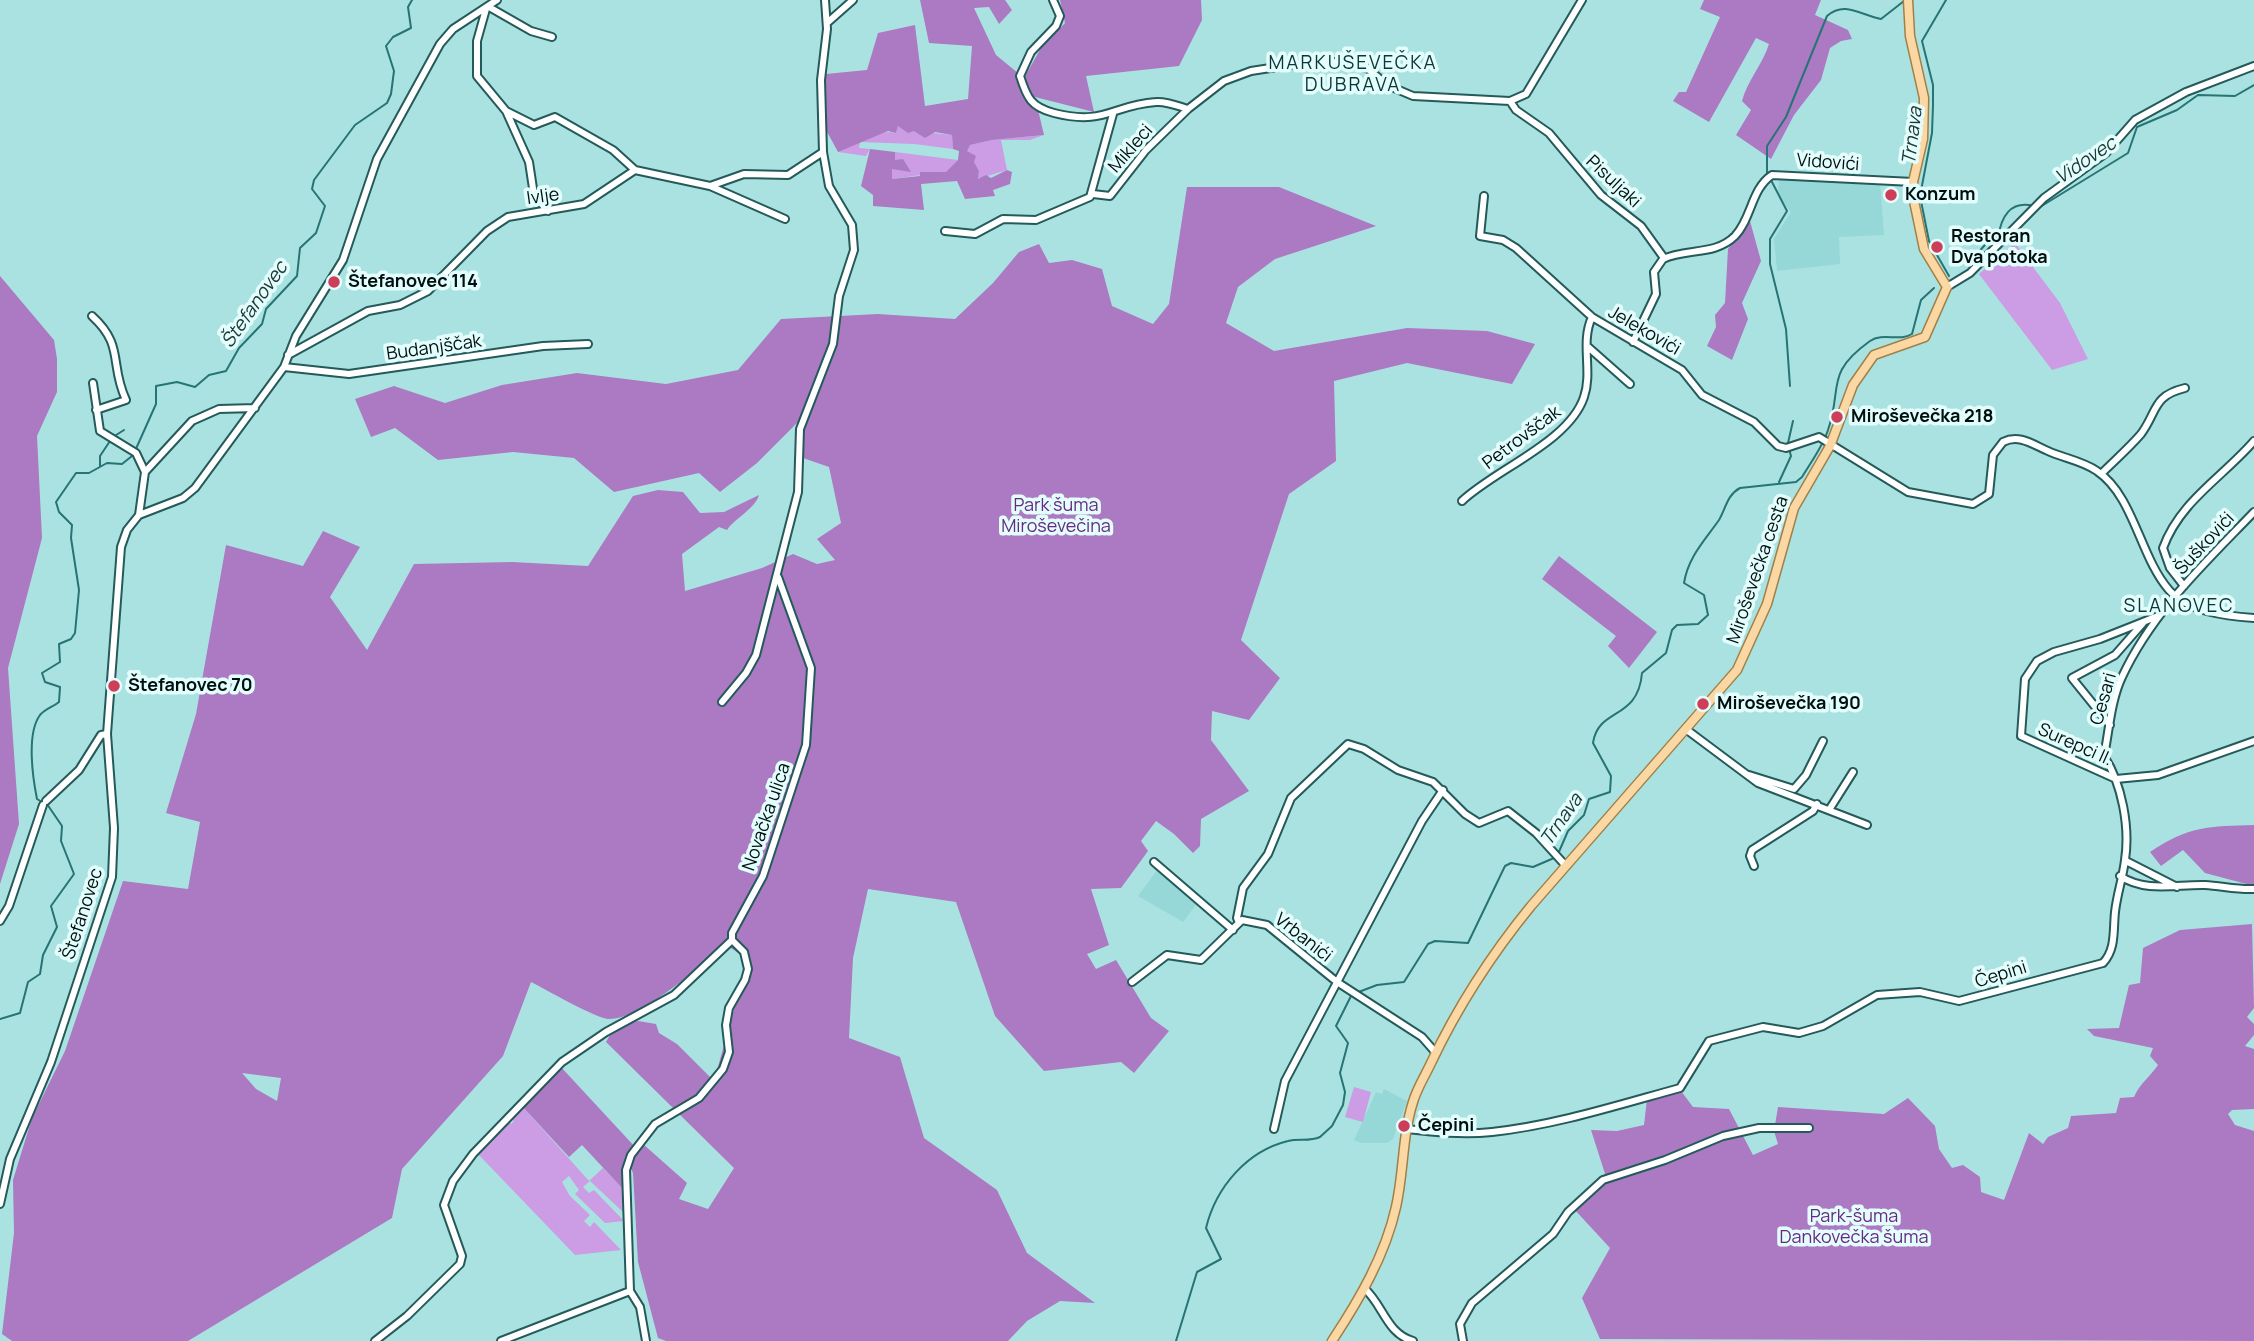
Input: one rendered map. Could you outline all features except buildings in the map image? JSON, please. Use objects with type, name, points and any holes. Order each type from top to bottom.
[{"type":"main road","points":[[1909,1],[1910,36],[1924,97],[1923,139],[1913,182],[1924,249],[1947,287]]},
{"type":"main road","name":"Miroševečka cesta","points":[[1332,1341],[1365,1289],[1396,1206],[1406,1129],[1414,1099],[1459,1007],[1500,944],[1687,730],[1745,658],[1767,604],[1794,508],[1853,385],[1869,360],[1879,352],[1909,345],[1925,337],[1947,287]]},
{"type":"street","points":[[139,515],[188,494],[284,367],[296,336],[343,260],[377,159],[440,44],[453,29],[497,0]]},
{"type":"street","points":[[722,702],[746,673],[756,655],[798,492],[798,445],[805,413],[833,344],[839,296],[854,250],[852,225],[830,186],[823,152],[821,80],[827,23],[825,0]]},
{"type":"street","points":[[827,23],[853,0]]},
{"type":"street","points":[[1053,0],[1060,16],[1056,26],[1031,52],[1020,76],[1026,95],[1040,110],[1080,120],[1113,114],[1137,104],[1160,101],[1188,109],[1224,81],[1251,71],[1322,60],[1367,68],[1387,85],[1413,96],[1510,101],[1526,94],[1582,0]]},
{"type":"street","points":[[487,8],[531,31],[552,37]]},
{"type":"street","points":[[487,8],[477,41],[477,76],[506,111],[529,162],[534,195],[548,211]]},
{"type":"street","points":[[1947,287],[1970,273],[2034,208],[2106,153],[2144,113],[2186,92],[2254,65]]},
{"type":"street","name":"Pisuljaki","points":[[1510,101],[1516,110],[1549,133],[1601,195],[1641,226],[1664,258]]},
{"type":"street","name":"Mikleci","points":[[945,230],[975,234],[1003,219],[1037,220],[1093,194],[1110,197],[1146,150],[1188,109]]},
{"type":"street","points":[[506,111],[534,125],[555,117],[613,150],[635,170],[710,186],[785,219]]},
{"type":"street","name":"Mikleci","points":[[1093,194],[1097,165],[1113,114]]},
{"type":"street","points":[[710,186],[744,174],[788,175],[823,152]]},
{"type":"street","name":"Ivlje","points":[[288,356],[368,311],[400,305],[428,291],[487,231],[508,217],[584,204],[635,170]]},
{"type":"street","name":"Vidovići","points":[[1664,258],[1705,250],[1731,239],[1742,225],[1760,186],[1772,175],[1913,182]]},
{"type":"street","name":"Jelekovići","points":[[1484,195],[1480,236],[1503,240],[1516,248],[1592,317],[1682,370],[1702,395],[1754,422],[1775,445],[1788,447],[1804,439],[1826,442]]},
{"type":"street","points":[[1633,342],[1656,294],[1654,272],[1664,258]]},
{"type":"street","points":[[92,316],[113,338],[117,370],[126,400],[96,410]]},
{"type":"street","name":"Petrovščak","points":[[1462,501],[1541,445],[1577,413],[1588,381],[1587,346],[1592,317]]},
{"type":"street","name":"Budanjščak","points":[[284,367],[349,374],[543,346],[588,344]]},
{"type":"street","points":[[1587,346],[1630,384]]},
{"type":"street","points":[[93,383],[100,431],[135,452],[145,472],[139,515]]},
{"type":"street","points":[[2101,474],[2142,432],[2157,402],[2171,392],[2185,388]]},
{"type":"street","points":[[145,472],[192,421],[219,409],[255,408]]},
{"type":"street","points":[[1826,442],[1908,492],[1973,504],[1989,494],[1993,455],[2003,442],[2010,439],[2033,443],[2101,474],[2133,516],[2150,559],[2168,590],[2208,611],[2254,618]]},
{"type":"street","points":[[2184,586],[2171,568],[2162,548],[2171,526],[2205,486],[2254,441]]},
{"type":"street","name":"Šuškovići","points":[[2177,597],[2184,586],[2254,512]]},
{"type":"street","name":"Štefanovec","points":[[0,1204],[10,1159],[51,1062],[112,877],[114,828],[107,734],[119,559],[127,530],[139,515]]},
{"type":"street","name":"Novačka ulica","points":[[733,940],[736,924],[763,876],[806,745],[811,668],[778,577]]},
{"type":"street","name":"Cesari","points":[[2103,964],[2114,939],[2120,876],[2126,861],[2125,824],[2116,779],[2104,756],[2110,725],[2121,678],[2159,616],[2177,597]]},
{"type":"street","name":"Surepci II.","points":[[2116,779],[2021,736],[2025,679],[2037,661],[2054,652],[2100,639],[2159,616]]},
{"type":"street","points":[[2110,725],[2072,678],[2115,655],[2144,621]]},
{"type":"street","points":[[1687,730],[1758,783],[1867,825]]},
{"type":"street","points":[[0,921],[9,906],[44,803],[79,770],[101,735],[107,734]]},
{"type":"street","points":[[1749,775],[1794,789],[1806,775],[1823,741]]},
{"type":"street","points":[[2116,779],[2158,775],[2254,741]]},
{"type":"street","points":[[1132,982],[1167,955],[1201,960],[1233,930],[1239,923],[1237,918],[1243,888],[1268,854],[1284,810],[1298,789],[1348,744],[1364,748],[1398,770],[1433,782],[1465,814],[1479,823],[1508,811],[1558,855],[1566,866]]},
{"type":"street","points":[[1829,810],[1853,772]]},
{"type":"street","points":[[1274,1129],[1285,1081],[1422,821],[1443,790]]},
{"type":"street","points":[[1754,866],[1750,856],[1752,850],[1817,804]]},
{"type":"street","points":[[2126,861],[2178,888]]},
{"type":"street","points":[[1154,862],[1233,930]]},
{"type":"street","points":[[2120,876],[2145,885],[2178,888],[2203,885],[2254,890]]},
{"type":"street","name":"Vrbanići","points":[[1239,923],[1251,919],[1267,925],[1337,982],[1422,1037],[1436,1053]]},
{"type":"street","points":[[375,1341],[407,1316],[460,1264],[462,1256],[444,1205],[453,1181],[473,1154],[525,1098],[572,1054],[674,995],[733,940],[744,952],[748,969],[727,1014],[729,1052],[723,1069],[699,1098],[655,1124],[631,1154],[627,1164],[624,1189],[630,1291],[642,1314],[646,1341]]},
{"type":"street","name":"Čepini","points":[[1406,1129],[1458,1133],[1491,1132],[1613,1109],[1680,1088],[1709,1041],[1763,1027],[1799,1034],[1822,1026],[1877,995],[1920,992],[1959,1001],[2103,964]]},
{"type":"street","points":[[1463,1341],[1460,1324],[1472,1303],[1553,1234],[1568,1212],[1602,1180],[1664,1160],[1723,1136],[1759,1128],[1809,1128]]},
{"type":"street","points":[[1365,1289],[1374,1297],[1393,1330],[1413,1341]]},
{"type":"street","points":[[501,1341],[630,1291]]},
{"type":"shaded area","points":[[898,125],[914,131],[952,135],[953,149],[860,142],[859,148],[870,149],[866,156],[838,152],[874,135],[896,133]]},
{"type":"shaded area","points":[[1044,135],[1030,140],[1001,140],[1007,170],[978,179],[979,171],[966,151],[970,145],[992,140]]},
{"type":"shaded area","points":[[895,152],[958,160],[947,172],[921,172],[921,175],[892,179],[891,168],[910,171],[895,161]]},
{"type":"shaded area","points":[[1779,179],[1880,182],[1884,235],[1839,237],[1840,264],[1777,271],[1774,239],[1791,212],[1778,195]]},
{"type":"shaded area","points":[[2015,243],[2060,303],[2088,359],[2052,370],[1979,274]]},
{"type":"shaded area","points":[[1158,869],[1198,902],[1183,922],[1138,896]]},
{"type":"shaded area","points":[[1354,1087],[1371,1092],[1363,1122],[1345,1117]]},
{"type":"shaded area","points":[[1384,1089],[1407,1101],[1393,1139],[1387,1143],[1361,1143],[1354,1140],[1376,1092],[1382,1094]]},
{"type":"shaded area","points":[[521,1105],[589,1181],[603,1168],[622,1188],[623,1212],[590,1181],[583,1187],[589,1193],[594,1190],[624,1221],[605,1223],[575,1194],[579,1190],[569,1176],[562,1182],[570,1196],[590,1215],[584,1221],[590,1227],[594,1222],[621,1250],[575,1255],[477,1153],[507,1120],[511,1124],[514,1121],[510,1117]]},
{"type":"green space","points":[[920,0],[1005,0],[1012,10],[999,24],[989,7],[974,8],[996,55],[1024,78],[1041,48],[1065,23],[1060,0],[1201,0],[1202,20],[1179,66],[1086,76],[1094,112],[1035,97],[1044,135],[970,145],[967,151],[976,156],[974,162],[979,171],[978,179],[986,175],[991,178],[1007,170],[1012,172],[1010,184],[993,190],[995,196],[965,199],[957,181],[921,184],[924,210],[873,206],[873,195],[861,186],[870,149],[895,152],[895,160],[903,159],[911,172],[892,169],[892,179],[920,176],[920,172],[946,172],[958,160],[959,151],[953,149],[952,135],[935,132],[925,138],[914,131],[908,133],[898,126],[896,133],[888,131],[838,152],[825,128],[826,74],[867,70],[878,33],[915,25],[925,106],[968,99],[972,46],[929,43]]},
{"type":"green space","points":[[1704,0],[1821,0],[1815,15],[1848,30],[1852,39],[1841,41],[1830,48],[1821,80],[1794,115],[1771,159],[1736,135],[1751,110],[1742,101],[1744,94],[1769,44],[1756,38],[1709,122],[1673,101],[1679,92],[1686,92],[1720,17],[1700,9]]},
{"type":"green space","name":"Park šuma Miroševečina","points":[[1187,187],[1279,187],[1376,226],[1275,259],[1238,287],[1226,323],[1274,351],[1407,328],[1487,331],[1535,344],[1512,384],[1407,363],[1334,381],[1336,461],[1289,494],[1241,640],[1280,678],[1249,720],[1212,711],[1211,740],[1249,791],[1201,819],[1200,846],[1193,853],[1156,821],[1141,841],[1148,851],[1121,888],[1091,889],[1109,945],[1087,954],[1096,969],[1116,960],[1151,1018],[1169,1031],[1134,1073],[1121,1062],[1044,1071],[995,1016],[956,902],[868,889],[853,958],[849,1038],[900,1057],[924,1138],[997,1190],[1027,1253],[1095,1303],[1060,1301],[1027,1321],[1008,1341],[666,1341],[658,1338],[638,1262],[633,1173],[627,1160],[622,1188],[582,1145],[569,1157],[521,1105],[560,1066],[636,1148],[643,1144],[687,1183],[679,1199],[708,1209],[734,1168],[606,1042],[615,1026],[638,1021],[656,1024],[659,1033],[677,1044],[714,1081],[748,959],[726,945],[670,990],[622,1017],[603,1018],[531,982],[503,1056],[402,1169],[392,1218],[188,1341],[12,1341],[2,1334],[14,1233],[13,1180],[32,1118],[65,1051],[123,881],[188,889],[200,822],[166,813],[196,714],[226,545],[303,566],[323,531],[360,547],[330,597],[367,650],[414,564],[512,562],[588,566],[633,496],[658,490],[683,492],[700,513],[724,512],[759,495],[754,505],[727,530],[719,527],[682,554],[685,591],[762,568],[793,554],[817,564],[835,560],[817,539],[841,523],[829,467],[803,458],[801,419],[757,463],[720,492],[699,473],[614,492],[574,458],[513,452],[438,460],[395,428],[371,437],[355,399],[394,386],[445,403],[502,385],[577,373],[666,384],[738,370],[781,319],[878,314],[955,319],[993,283],[1019,252],[1039,244],[1049,263],[1072,260],[1102,269],[1112,306],[1153,324],[1169,304]],"holes":[[[242,1073],[281,1078],[277,1101],[256,1089]]]},
{"type":"green space","points":[[1750,221],[1761,261],[1742,303],[1748,319],[1732,360],[1707,346],[1716,327],[1715,315],[1725,303],[1728,249]]},
{"type":"green space","points":[[0,276],[54,340],[57,392],[37,436],[42,538],[8,668],[19,824],[0,884]]},
{"type":"green space","points":[[1559,556],[1657,632],[1629,668],[1608,646],[1616,636],[1542,579]]},
{"type":"green space","points":[[2254,825],[2254,886],[2205,873],[2183,850],[2161,866],[2150,852],[2188,832]]},
{"type":"green space","name":"Park-šuma Dankovečka šuma","points":[[2252,924],[2254,1008],[2247,1017],[2254,1024],[2254,1035],[2245,1046],[2254,1049],[2254,1109],[2232,1110],[2228,1114],[2235,1125],[2254,1131],[2254,1341],[1600,1339],[1582,1298],[1610,1248],[1574,1209],[1607,1180],[1591,1130],[1617,1131],[1644,1125],[1647,1099],[1681,1091],[1693,1107],[1729,1109],[1753,1155],[1778,1144],[1774,1131],[1778,1107],[1884,1114],[1908,1098],[1935,1126],[1939,1149],[1952,1168],[1963,1165],[1980,1177],[1981,1192],[2004,1200],[2029,1133],[2043,1144],[2048,1137],[2068,1128],[2071,1116],[2116,1113],[2120,1098],[2134,1097],[2158,1065],[2150,1056],[2153,1048],[2094,1036],[2087,1029],[2119,1028],[2129,985],[2140,983],[2143,948],[2180,930]]},
{"type":"waterway","name":"Štefanovec","points":[[135,451],[156,404],[156,386],[177,382],[195,387],[209,375],[226,371],[239,348],[262,324],[266,309],[297,276],[300,248],[316,233],[325,206],[312,189],[314,180],[355,125],[387,103],[394,71],[386,46],[393,37],[411,28],[408,7],[412,0]]},
{"type":"waterway","name":"Trnava","points":[[1946,0],[1922,41],[1933,85],[1933,105],[1932,133],[1920,196],[1929,241],[1949,276]]},
{"type":"waterway","points":[[1767,173],[1767,146],[1786,117],[1827,16],[1834,11],[1847,9],[1881,19],[1904,1]]},
{"type":"waterway","name":"Vidovec","points":[[2040,207],[2128,153],[2137,127],[2177,110],[2198,95],[2235,96],[2254,85]]},
{"type":"waterway","points":[[1772,182],[1787,211],[1770,239],[1770,264],[1786,329],[1790,386]]},
{"type":"waterway","name":"Vidovec","points":[[1978,253],[1989,240],[1998,238],[2008,212],[2019,206],[2034,206]]},
{"type":"waterway","name":"Trnava","points":[[1558,854],[1568,831],[1584,815],[1589,799],[1610,792],[1611,776],[1593,743],[1596,732],[1633,699],[1642,673],[1666,653],[1672,630],[1677,625],[1698,624],[1708,615],[1704,595],[1684,583],[1693,557],[1719,520],[1729,498],[1740,488],[1796,482],[1802,477],[1826,436],[1837,382],[1846,363],[1875,338],[1912,334],[1921,300],[1934,288]]},
{"type":"waterway","points":[[1788,443],[1793,421]]},
{"type":"waterway","points":[[113,437],[124,430]]},
{"type":"waterway","points":[[100,466],[100,456],[110,441]]},
{"type":"waterway","points":[[1779,482],[1791,456],[1789,449]]},
{"type":"waterway","name":"Štefanovec","points":[[42,802],[37,799],[34,780],[33,733],[40,715],[59,702],[60,687],[45,682],[42,673],[60,662],[59,644],[71,639],[75,633],[79,590],[71,538],[72,525],[59,512],[56,502],[76,473],[89,473],[107,463],[122,464],[132,456]]},
{"type":"waterway","name":"Štefanovec","points":[[0,1019],[20,1013],[28,982],[40,974],[43,955],[57,927],[51,906],[74,874],[61,841],[62,826],[47,804]]},
{"type":"waterway","name":"Trnava","points":[[1356,993],[1377,985],[1404,982],[1428,944],[1435,941],[1468,943],[1505,866],[1511,863],[1533,867],[1554,858]]},
{"type":"waterway","name":"Trnava","points":[[1176,1341],[1197,1272],[1221,1259],[1206,1228],[1217,1199],[1226,1185],[1235,1173],[1259,1153],[1292,1140],[1320,1137],[1332,1126],[1343,1105],[1345,1092],[1340,1073],[1348,1043],[1336,1026],[1351,996]]},
{"type":"place","name":"Konzum","points":[[1891,195]]},
{"type":"place","name":"Restoran Dva potoka","points":[[1937,247]]},
{"type":"place","name":"Štefanovec 114","points":[[334,282]]},
{"type":"place","name":"Miroševečka 218","points":[[1837,417]]},
{"type":"place","name":"Štefanovec 70","points":[[114,686]]},
{"type":"place","name":"Miroševečka 190","points":[[1703,704]]},
{"type":"place","name":"Čepini","points":[[1404,1126]]},
{"type":"district","name":"MARKUŠEVEČKA DUBRAVA","points":[[1353,75]]},
{"type":"district","name":"SLANOVEC","points":[[2179,607]]}]
